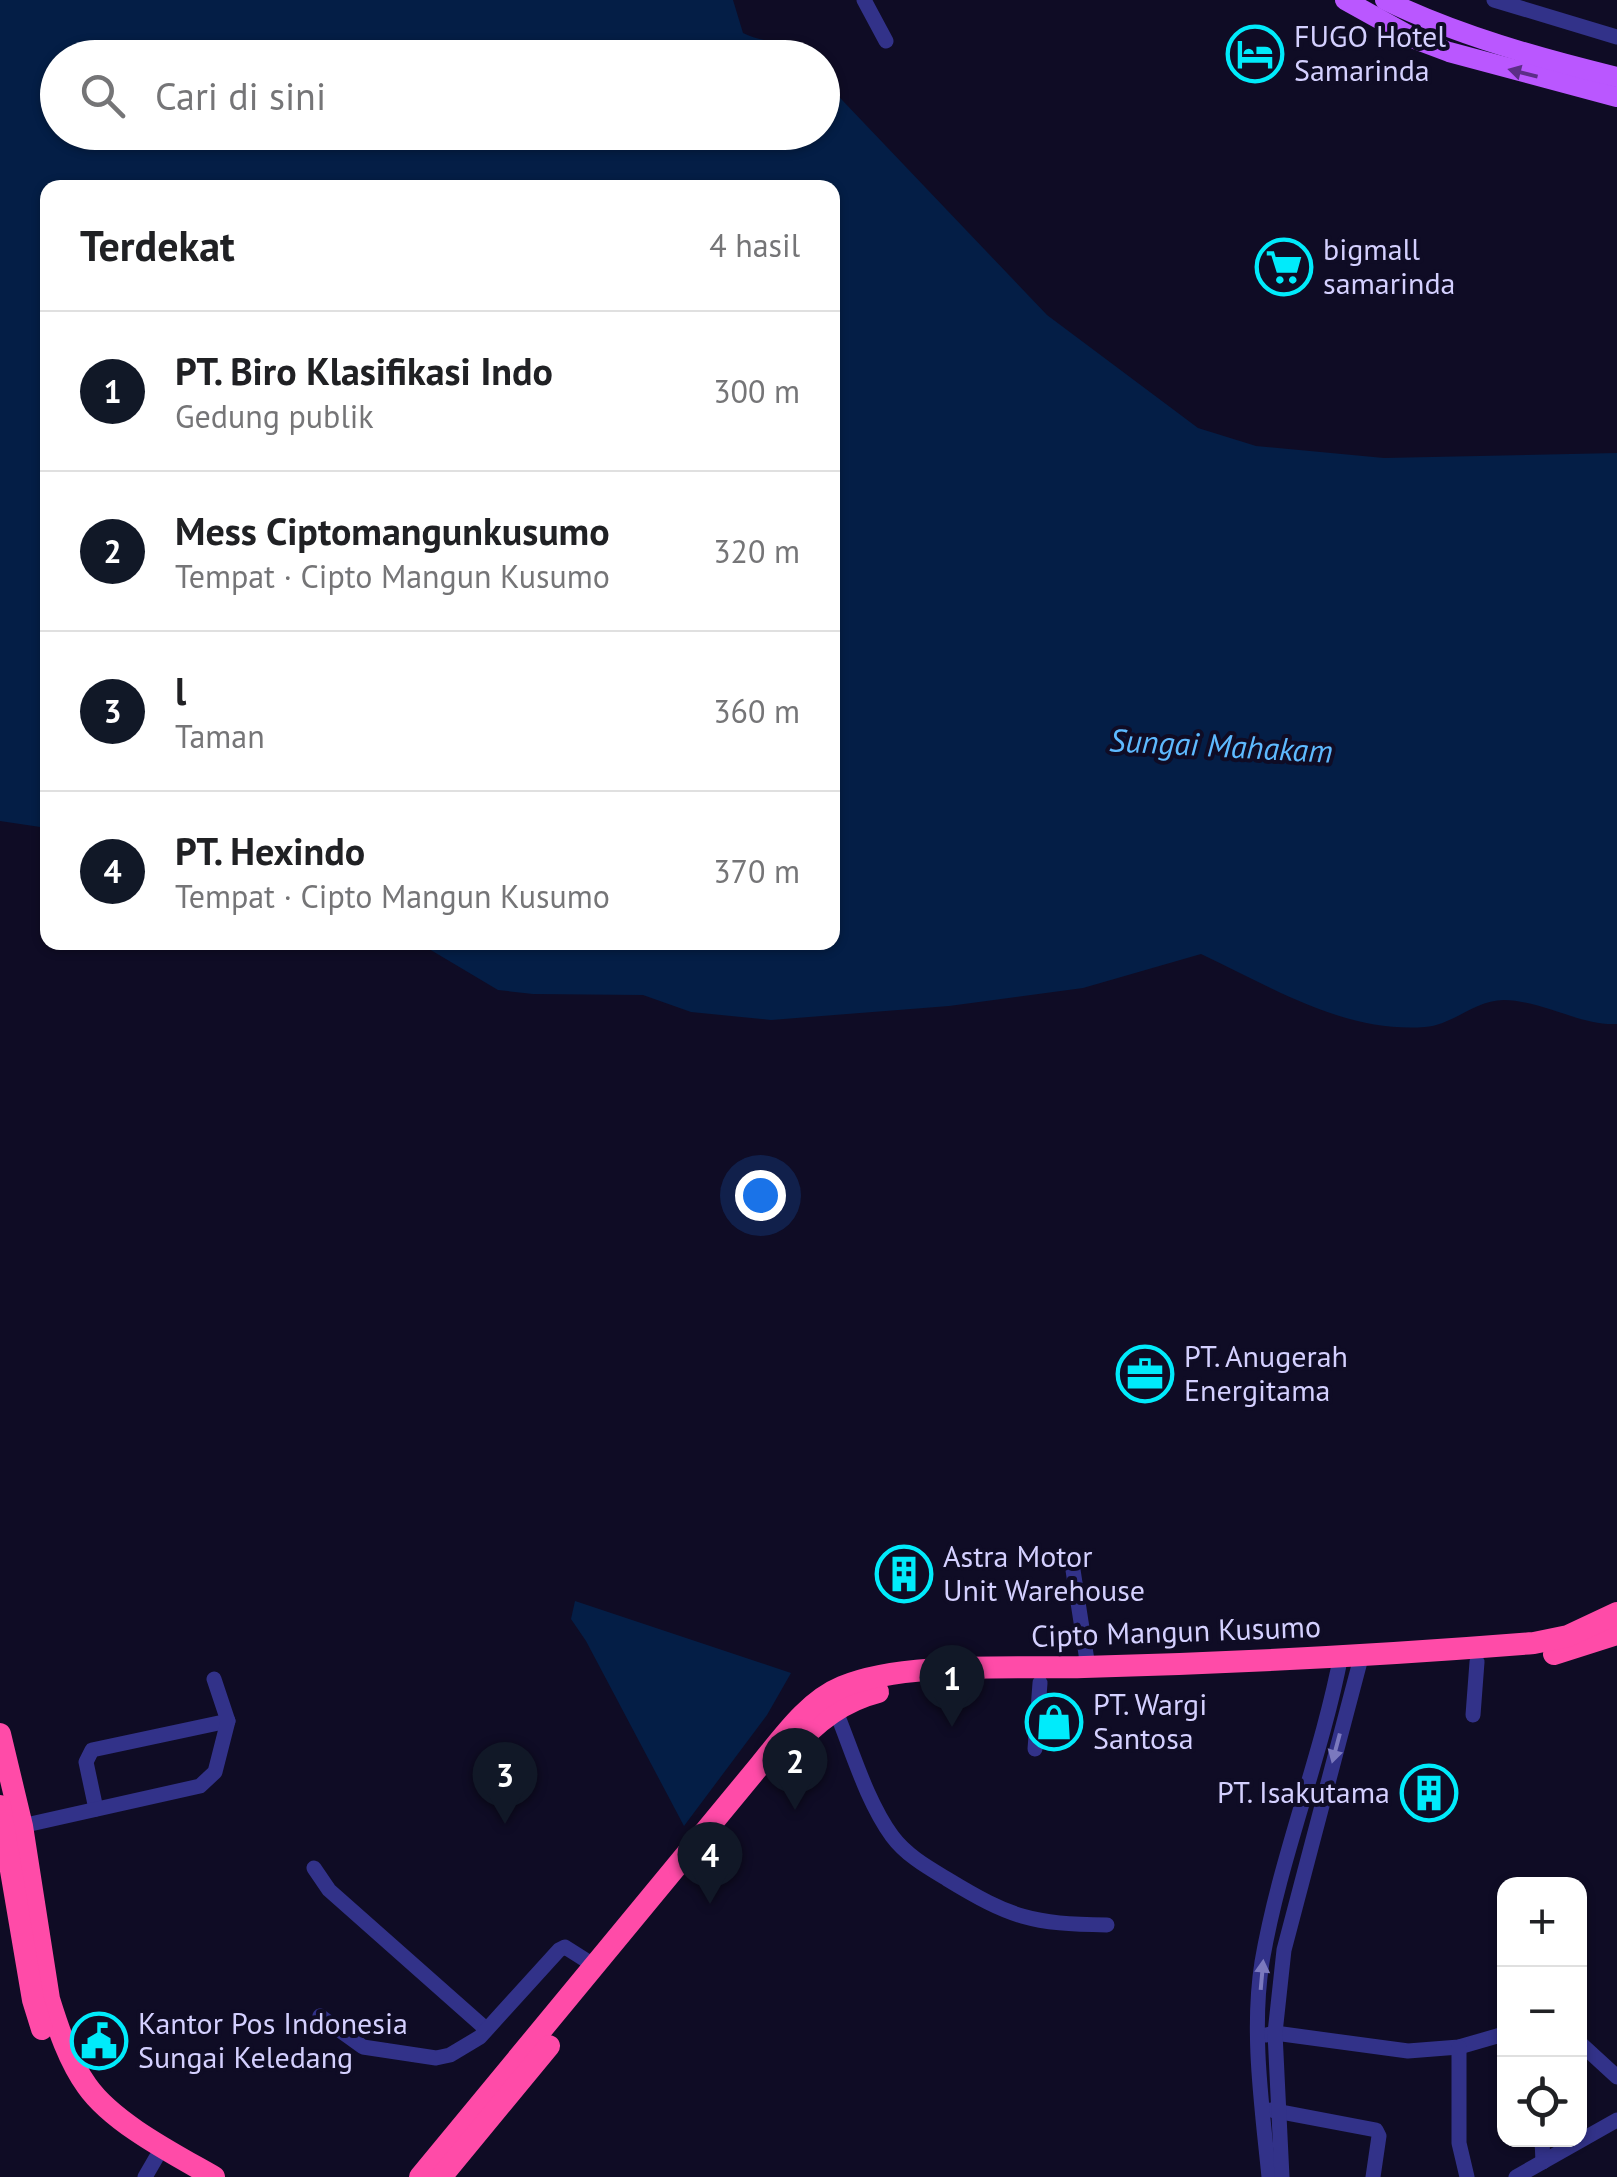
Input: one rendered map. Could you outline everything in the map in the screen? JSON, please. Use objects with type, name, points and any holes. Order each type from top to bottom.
[{"type":"highway","name":"Cipto Mangun Kusumo","points":[[441,2177],[512,2094],[678,1881],[800,1740],[835,1709],[857,1697],[903,1686],[1040,1683],[1350,1662],[1548,1641],[1617,1613]]},
{"type":"highway","name":"Cipto Mangun Kusumo","points":[[420,2177],[790,1730],[837,1689],[874,1677],[908,1672],[1477,1662],[1543,1656],[1617,1634]]},
{"type":"highway","points":[[0,1734],[33,2000],[50,2047],[80,2098],[151,2168],[189,2177]]},
{"type":"highway","points":[[8,1820],[49,1999],[81,2077],[107,2108],[154,2142],[214,2177]]},
{"type":"main road","points":[[1345,0],[1417,40],[1449,52],[1617,96]]},
{"type":"main road","points":[[1385,0],[1508,47],[1617,76]]},
{"type":"street","points":[[1494,0],[1617,36]]},
{"type":"street","points":[[868,1],[886,41]]},
{"type":"street","points":[[1073,1570],[1088,1667]]},
{"type":"street","points":[[1350,1662],[1270,1924],[1262,1966],[1257,2036],[1271,2110],[1284,2177],[1269,2176],[1271,2110],[1275,2033],[1292,1909],[1350,1662]]},
{"type":"street","points":[[1473,1715],[1477,1662]]},
{"type":"street","points":[[8,1820],[96,1809],[205,1784],[216,1772],[228,1721],[214,1679]]},
{"type":"street","points":[[1035,1749],[1040,1683]]},
{"type":"street","points":[[835,1709],[882,1819],[894,1840],[918,1861],[994,1908],[1019,1917],[1058,1924],[1107,1925]]},
{"type":"street","points":[[96,1809],[86,1762],[92,1750],[228,1721]]},
{"type":"street","points":[[314,1868],[329,1890],[486,2029]]},
{"type":"street","points":[[320,2016],[363,2047],[436,2058],[466,2046],[486,2029],[559,1950],[566,1947],[595,1966]]},
{"type":"street","points":[[1257,2036],[1275,2033],[1408,2050],[1458,2047],[1497,2036]]},
{"type":"street","points":[[1458,2047],[1459,2143],[1467,2177]]},
{"type":"street","points":[[1587,2049],[1617,2077]]},
{"type":"street","points":[[1271,2110],[1376,2130],[1379,2136],[1373,2177]]},
{"type":"street","points":[[1516,2177],[1617,2120]]},
{"type":"street","points":[[1542,2147],[1543,2162]]},
{"type":"water","name":"Sungai Mahakam","points":[[0,0],[733,0],[743,33],[764,40],[40,40],[40,150],[840,150],[840,98],[1047,315],[1198,428],[1256,446],[1384,458],[1617,453],[1617,1024],[1504,1000],[1483,1004],[1425,1027],[1365,1023],[1309,1005],[1201,954],[1083,988],[949,1006],[771,1020],[691,1012],[643,995],[498,990],[431,950],[840,950],[840,180],[40,180],[40,827],[0,821]]},
{"type":"water","points":[[575,1601],[791,1673],[767,1715],[684,1826],[571,1619]]},
{"type":"place","name":"FUGO Hotel Samarinda","points":[[1255,54]]},
{"type":"place","name":"bigmall samarinda","points":[[1284,267]]},
{"type":"place","name":"PT. Anugerah Energitama","points":[[1145,1374]]},
{"type":"place","name":"Astra Motor Unit Warehouse","points":[[904,1574]]},
{"type":"place","name":"PT. Wargi Santosa","points":[[1054,1722]]},
{"type":"place","name":"PT. Biro Klasifikasi Indo","points":[[952,1727]]},
{"type":"place","name":"PT. Isakutama","points":[[1429,1793]]},
{"type":"place","name":"Mess Ciptomangunkusumo","points":[[795,1810]]},
{"type":"place","name":"l","points":[[505,1824]]},
{"type":"place","name":"PT. Hexindo","points":[[710,1904]]},
{"type":"place","name":"Kantor Pos Indonesia Sungai Keledang","points":[[99,2041]]}]
